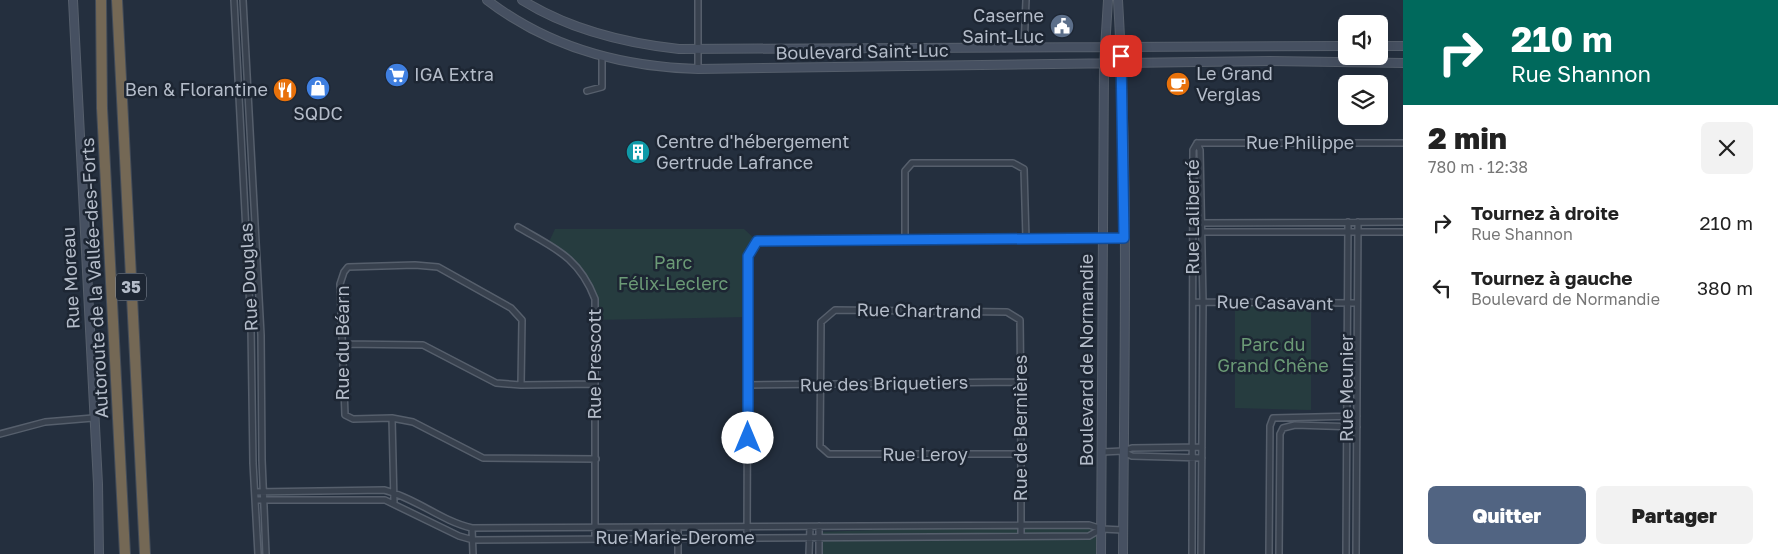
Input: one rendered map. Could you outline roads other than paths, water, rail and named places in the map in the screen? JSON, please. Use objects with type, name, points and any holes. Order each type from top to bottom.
[{"type":"highway","name":"Autoroute de la Vallée-des-Forts","points":[[101,0],[102,108],[125,554]]},
{"type":"highway","name":"Autoroute de la Vallée-des-Forts","points":[[117,0],[145,554]]},
{"type":"street","name":"Rue Moreau","points":[[73,0],[99,554]]},
{"type":"street","name":"Rue Douglas","points":[[234,0],[251,328],[254,492],[258,554]]},
{"type":"street","name":"Rue Douglas","points":[[243,0],[261,335],[263,500],[266,554]]},
{"type":"street","name":"Boulevard Saint-Luc","points":[[487,0],[500,10],[554,39],[602,56],[655,67],[698,69],[1104,65],[1270,61],[1403,63]]},
{"type":"street","name":"Boulevard Saint-Luc","points":[[522,0],[550,16],[598,35],[645,46],[698,50],[1338,46]]},
{"type":"street","points":[[698,0],[698,69]]},
{"type":"street","points":[[1024,48],[1026,0]]},
{"type":"street","name":"Boulevard de Normandie","points":[[1101,554],[1104,65],[1108,0]]},
{"type":"street","name":"Boulevard de Normandie","points":[[1118,0],[1122,64],[1124,238],[1123,554]]},
{"type":"street","points":[[1269,46],[1270,61]]},
{"type":"street","points":[[1388,46],[1403,46]]},
{"type":"street","points":[[587,92],[602,87],[602,56]]},
{"type":"street","name":"Rue Philippe","points":[[1197,143],[1403,142]]},
{"type":"street","name":"Rue Laliberté","points":[[1192,554],[1193,150],[1197,143]]},
{"type":"street","name":"Rue Laliberté","points":[[1197,143],[1200,150],[1203,232],[1201,554]]},
{"type":"street","points":[[905,239],[905,171],[912,163],[1013,163],[1020,165],[1024,169],[1026,239]]},
{"type":"street","points":[[1275,222],[1275,232]]},
{"type":"street","name":"Rue Meunier","points":[[1346,554],[1348,222]]},
{"type":"street","name":"Rue Meunier","points":[[1356,554],[1358,222]]},
{"type":"street","points":[[1194,223],[1403,222]]},
{"type":"street","name":"Rue Prescott","points":[[518,227],[561,252],[576,264],[588,279],[595,299],[595,539]]},
{"type":"street","points":[[1194,232],[1403,232]]},
{"type":"street","points":[[747,538],[748,256],[757,241],[767,239],[1124,238]]},
{"type":"street","name":"Rue du Béarn","points":[[521,385],[522,320],[518,314],[438,267],[415,264],[348,267],[344,272],[340,284],[345,415],[354,419],[392,418],[413,422],[482,458],[596,459]]},
{"type":"street","name":"Rue Casavant","points":[[1193,302],[1357,304]]},
{"type":"street","name":"Rue Chartrand","points":[[821,384],[821,322],[835,310],[1007,312],[1020,320]]},
{"type":"street","name":"Rue de Bernières","points":[[1020,320],[1021,536]]},
{"type":"street","points":[[1193,338],[1203,339]]},
{"type":"street","points":[[343,344],[423,345],[496,382],[521,385],[595,384]]},
{"type":"street","name":"Rue des Briquetiers","points":[[748,385],[1021,382]]},
{"type":"street","name":"Rue Leroy","points":[[821,384],[820,446],[829,454],[1021,454]]},
{"type":"street","points":[[1273,418],[1357,416]]},
{"type":"street","points":[[0,434],[51,421],[94,418]]},
{"type":"street","points":[[392,418],[394,503]]},
{"type":"street","points":[[1273,418],[1283,428]]},
{"type":"street","points":[[1269,554],[1270,426],[1273,418]]},
{"type":"street","points":[[1278,554],[1280,434],[1283,428],[1295,425],[1357,427]]},
{"type":"street","points":[[1102,452],[1123,451],[1132,448],[1202,447]]},
{"type":"street","points":[[1123,451],[1132,456],[1202,458]]},
{"type":"street","name":"Rue Marie-Derome","points":[[254,492],[384,490],[393,492],[457,525],[472,528],[1088,525],[1102,529],[1123,530]]},
{"type":"street","name":"Rue Marie-Derome","points":[[255,500],[385,500],[459,536],[473,540],[1089,536],[1102,529]]},
{"type":"street","points":[[1268,508],[1278,508]]},
{"type":"street","points":[[809,554],[810,526]]},
{"type":"street","points":[[819,526],[819,554]]},
{"type":"street","points":[[678,527],[678,554]]},
{"type":"street","points":[[472,528],[473,554]]},
{"type":"place","name":"Caserne Saint-Luc","points":[[1062,26]]},
{"type":"place","name":"IGA Extra","points":[[397,75]]},
{"type":"place","name":"Le Grand Verglas","points":[[1178,84]]},
{"type":"place","name":"SQDC","points":[[318,88]]},
{"type":"place","name":"Ben & Florantine","points":[[285,90]]},
{"type":"place","name":"Centre d'hébergement Gertrude Lafrance","points":[[638,152]]},
{"type":"park label","name":"Parc Félix-Leclerc","points":[[673,273]]},
{"type":"park label","name":"Parc du Grand Chêne","points":[[1273,355]]}]
